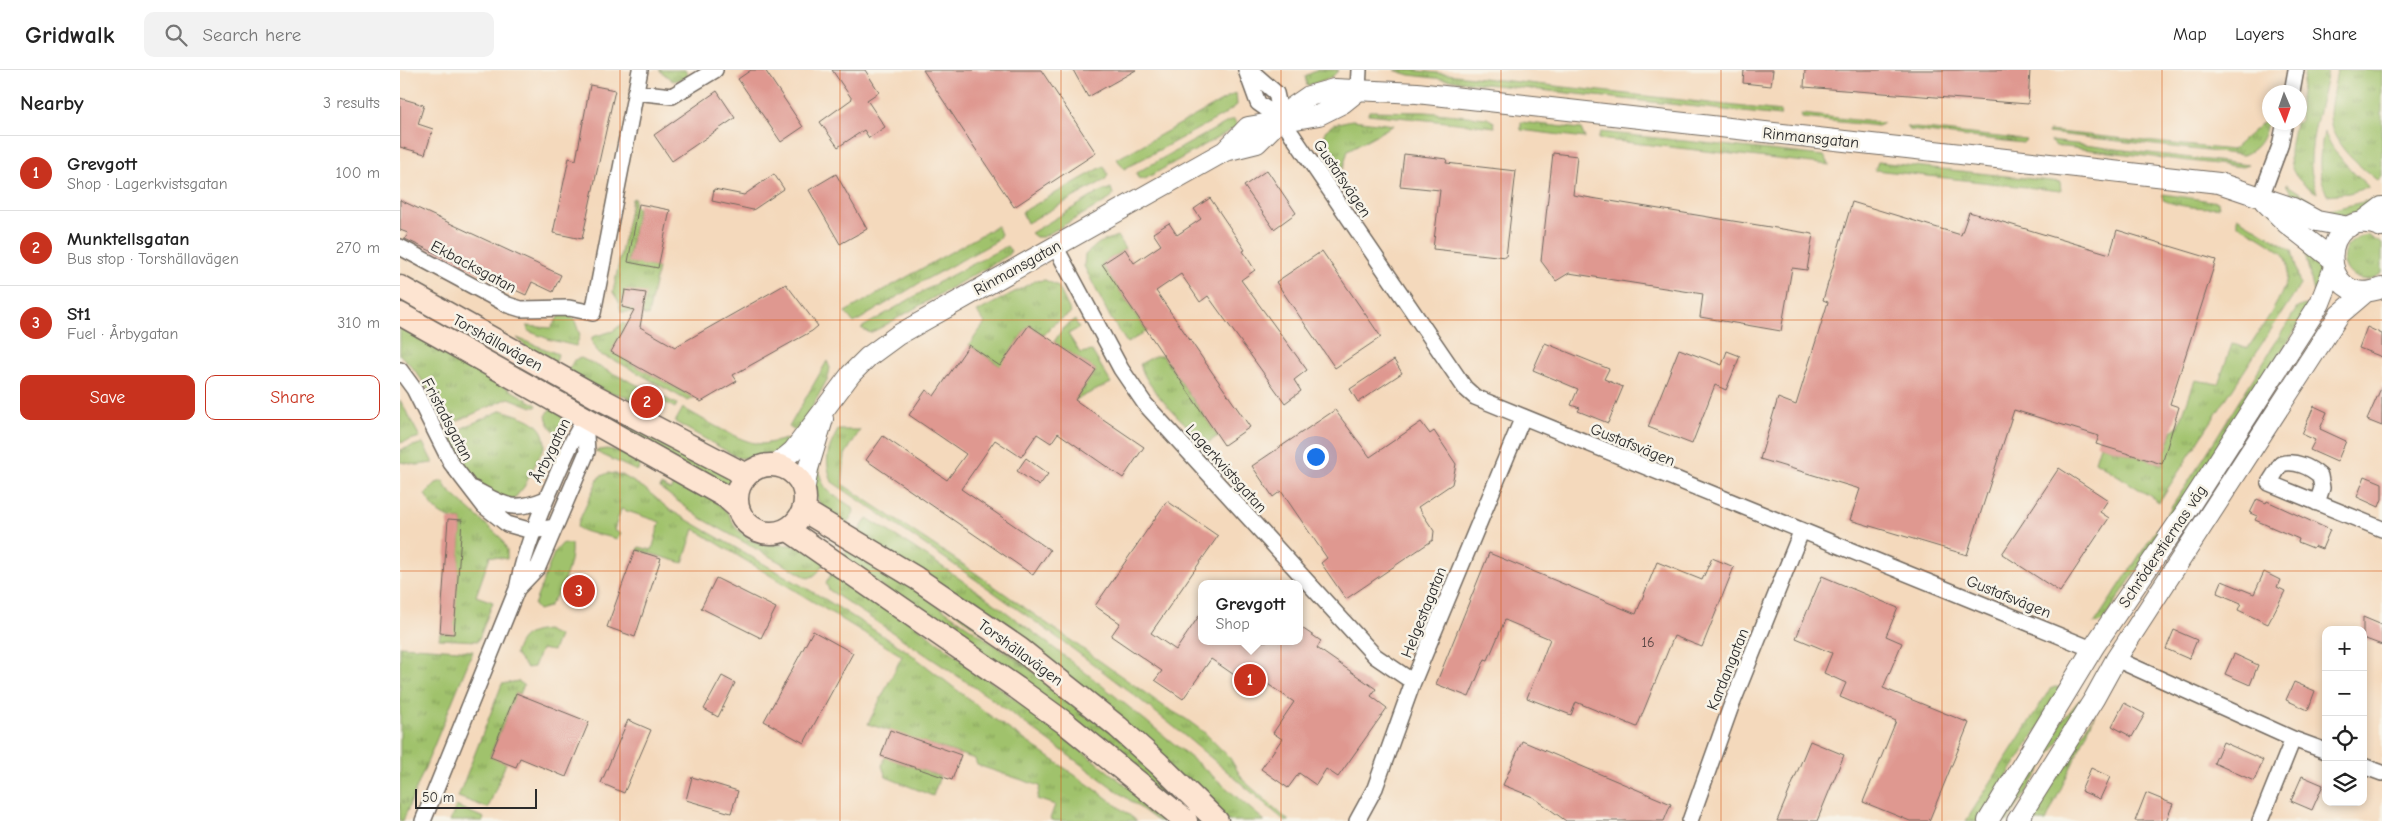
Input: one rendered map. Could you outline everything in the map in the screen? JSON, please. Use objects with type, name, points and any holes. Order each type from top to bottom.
[{"type":"main road","name":"Torshällavägen","points":[[400,287],[595,396],[746,475]]},
{"type":"main road","name":"Torshällavägen","points":[[400,314],[726,497],[737,507]]},
{"type":"main road","points":[[585,419],[595,396]]},
{"type":"main road","points":[[776,465],[794,474],[804,501],[796,523],[787,529],[772,534],[759,532],[747,524],[737,507],[738,488],[746,475],[763,466],[776,465]]},
{"type":"main road","name":"Torshällavägen","points":[[804,501],[1020,649],[1118,727],[1217,821]]},
{"type":"main road","name":"Torshällavägen","points":[[787,529],[1018,688],[1065,723],[1186,821]]},
{"type":"street","points":[[640,70],[635,92],[672,96],[715,70]]},
{"type":"street","name":"Gustafsvägen","points":[[1248,70],[1258,103],[1282,120],[1465,388],[1475,397],[1801,532],[2092,649]]},
{"type":"street","points":[[1358,91],[1359,70]]},
{"type":"street","points":[[2293,85],[2296,70]]},
{"type":"street","name":"Rinmansgatan","points":[[776,465],[789,456],[851,374],[868,356],[898,335],[1225,151],[1248,127],[1282,120],[1293,107],[1309,96],[1334,89],[1416,93],[2219,183],[2293,208],[2317,221],[2382,227]]},
{"type":"street","name":"Ekbacksgatan","points":[[400,247],[508,305],[521,309],[569,308],[593,313],[635,92]]},
{"type":"street","points":[[2261,198],[2280,146],[2283,130]]},
{"type":"street","name":"Rinmansgatan","points":[[2261,198],[2332,264],[2347,287],[2377,290]]},
{"type":"street","name":"Schröderstiernas väg","points":[[1988,821],[2092,649],[2185,513],[2320,302],[2332,264],[2333,245],[2340,235],[2382,207]]},
{"type":"street","name":"Lagerkvistsgatan","points":[[1055,246],[1121,369],[1145,404],[1375,656],[1413,682]]},
{"type":"street","name":"Schröderstiernas väg","points":[[2017,821],[2094,699],[2116,659],[2339,315],[2377,290]]},
{"type":"street","name":"Fristadsgatan","points":[[400,370],[414,389],[451,463],[484,506],[507,524],[532,531],[555,527]]},
{"type":"street","name":"Rinmansgatan","points":[[804,501],[808,469],[827,406]]},
{"type":"street","name":"Helgestagatan","points":[[1357,821],[1375,788],[1413,682],[1522,417]]},
{"type":"street","name":"Årbygatan","points":[[423,821],[517,589],[522,560],[532,531],[569,444],[585,419],[587,452],[538,567],[517,589]]},
{"type":"street","name":"Fristadsgatan","points":[[466,484],[515,508],[527,507],[546,499]]},
{"type":"street","points":[[2317,503],[2382,529]]},
{"type":"street","name":"Kardangatan","points":[[1690,821],[1730,709],[1801,532]]},
{"type":"street","points":[[2092,649],[2322,750]]},
{"type":"street","points":[[2260,821],[2293,739]]},
{"type":"street","points":[[2367,767],[2382,773]]},
{"type":"green space","points":[[659,70],[685,70],[689,77],[673,81]]},
{"type":"green space","points":[[1318,70],[1339,70],[1332,77],[1307,86],[1305,76]]},
{"type":"green space","points":[[1394,70],[1410,70],[1781,111],[1780,116],[1467,82],[1410,75]]},
{"type":"green space","points":[[2305,70],[2328,70],[2311,154],[2312,173],[2317,193],[2298,179],[2291,163],[2290,155],[2294,130],[2307,130],[2307,85],[2302,85]]},
{"type":"green space","points":[[2337,70],[2382,70],[2382,177],[2378,181],[2353,160],[2334,134],[2330,113]]},
{"type":"green space","points":[[1236,93],[1237,105],[1222,116],[1124,169],[1117,159]]},
{"type":"green space","points":[[1369,111],[1426,112],[1487,118],[1494,122],[1495,127],[1368,114]]},
{"type":"green space","points":[[1801,114],[1883,123],[1878,126],[1802,118]]},
{"type":"green space","points":[[1233,119],[1237,124],[1236,127],[1145,179],[1138,178],[1136,173]]},
{"type":"green space","points":[[1352,120],[1394,125],[1348,150],[1343,169],[1325,147],[1325,131],[1334,124]]},
{"type":"green space","points":[[1521,122],[1581,129],[1585,138],[1521,130]]},
{"type":"green space","points":[[2262,123],[2262,130],[2265,130],[2261,140],[2254,149],[2243,155],[2048,133],[2049,131],[2232,150]]},
{"type":"green space","points":[[1906,127],[2026,140],[2023,143],[1909,130]]},
{"type":"green space","points":[[1601,132],[1824,156],[1830,165],[1598,139]]},
{"type":"green space","points":[[2324,132],[2344,162],[2369,187],[2349,193],[2327,195],[2320,171]]},
{"type":"green space","points":[[2050,141],[2249,165],[2243,167],[2056,146]]},
{"type":"green space","points":[[1878,162],[2060,182],[2061,191],[1875,170]]},
{"type":"green space","points":[[1104,166],[1108,175],[1105,180],[1027,223],[1022,212]]},
{"type":"green space","points":[[2286,184],[2312,201],[2314,205],[2312,210],[2295,200]]},
{"type":"green space","points":[[1111,188],[1113,194],[1110,199],[1043,237],[1036,237],[1031,233],[1098,193]]},
{"type":"green space","points":[[2163,194],[2218,202],[2219,207],[2198,208],[2183,206],[2163,200]]},
{"type":"green space","points":[[635,198],[634,205],[638,208],[628,261],[658,268],[648,316],[635,312],[621,312],[619,302],[613,292],[632,199]]},
{"type":"green space","points":[[2375,199],[2381,200],[2362,211],[2340,216],[2325,215],[2330,210]]},
{"type":"green space","points":[[2237,217],[2292,250],[2300,285],[2159,502],[2095,461],[2100,445],[2162,464],[2172,431],[2179,425],[2195,380],[2218,384],[2232,344],[2248,348],[2270,315],[2284,288],[2288,274],[2288,263],[2283,254],[2273,246],[2237,224]]},
{"type":"green space","points":[[997,226],[1001,234],[997,241],[923,281],[854,323],[845,312]]},
{"type":"green space","points":[[2367,235],[2382,244],[2382,273],[2370,279],[2360,279],[2351,274],[2346,267],[2344,258],[2346,249],[2353,241]]},
{"type":"green space","points":[[1117,236],[1125,249],[1102,264],[1147,331],[1127,343],[1110,317],[1084,266],[1085,255],[1099,243]]},
{"type":"green space","points":[[1007,246],[1011,251],[1007,256],[882,327],[870,333],[861,328],[939,282]]},
{"type":"green space","points":[[2306,247],[2316,258],[2321,273],[2314,292],[2304,250]]},
{"type":"green space","points":[[1045,280],[1058,286],[1071,313],[1055,323],[1044,335],[1029,325],[1010,352],[1018,378],[969,345],[985,323],[977,312],[1035,281]]},
{"type":"green space","points":[[2305,305],[2310,308],[2103,621],[2094,624],[2200,464],[2297,308]]},
{"type":"green space","points":[[561,313],[568,313],[575,321],[580,335],[576,346],[551,340],[528,331],[527,326],[551,328]]},
{"type":"green space","points":[[1075,320],[1079,328],[1068,334],[1080,353],[1092,351],[1111,383],[1075,400],[1096,370],[1054,342],[1063,328]]},
{"type":"green space","points":[[623,323],[626,325],[611,352],[694,398],[688,401],[620,363],[599,354],[592,342],[592,337],[613,331]]},
{"type":"green space","points":[[400,327],[537,405],[536,407],[509,398],[446,426],[421,379],[400,355]]},
{"type":"green space","points":[[517,338],[558,354],[555,366],[534,355]]},
{"type":"green space","points":[[1155,356],[1163,356],[1218,436],[1206,444],[1178,417],[1150,385],[1140,364]]},
{"type":"green space","points":[[581,358],[677,404],[675,408],[644,391],[638,402],[622,395],[597,390],[567,373],[574,360]]},
{"type":"green space","points":[[827,361],[830,368],[828,378],[798,433],[789,427]]},
{"type":"green space","points":[[400,400],[420,437],[400,443]]},
{"type":"green space","points":[[552,406],[559,412],[563,420],[565,428],[564,437],[552,429],[547,420],[546,416]]},
{"type":"green space","points":[[683,408],[744,440],[762,444],[786,439],[791,445],[762,458],[739,458],[675,422]]},
{"type":"green space","points":[[502,410],[531,421],[536,425],[541,430],[545,445],[524,487],[513,500],[490,492],[477,481],[461,458],[449,434]]},
{"type":"green space","points":[[610,419],[623,423],[683,456],[710,464],[733,477],[728,493],[603,420]]},
{"type":"green space","points":[[838,430],[860,430],[845,455],[842,484],[967,567],[1165,707],[1205,733],[1230,758],[1243,780],[1289,821],[1285,821],[1213,759],[1102,670],[987,588],[832,482],[827,461],[831,444]]},
{"type":"green space","points":[[423,443],[433,463],[417,465],[400,462],[400,450]]},
{"type":"green space","points":[[607,449],[619,451],[641,464],[637,471],[594,451]]},
{"type":"green space","points":[[818,465],[825,487],[833,495],[853,508],[854,512],[844,529],[829,516],[819,501],[814,484]]},
{"type":"green space","points":[[608,473],[622,475],[644,488],[670,510],[825,599],[907,651],[993,718],[1137,821],[1055,821],[1050,819],[1055,805],[1037,799],[1040,786],[977,765],[975,759],[868,724],[902,656],[694,529],[683,563],[638,550],[639,547],[652,550],[660,522],[621,509],[614,530],[621,534],[617,539],[590,533],[577,527],[599,477]]},
{"type":"green space","points":[[443,481],[447,489],[502,539],[507,550],[507,559],[490,556],[476,596],[493,602],[478,641],[439,639],[440,633],[453,634],[462,520],[444,516],[436,510],[425,494],[436,483]]},
{"type":"green space","points":[[675,482],[702,490],[728,513],[736,528],[750,540],[767,545],[792,545],[826,558],[821,568],[817,573],[808,578],[699,517],[660,488],[661,485],[671,490]]},
{"type":"green space","points":[[867,518],[948,571],[1027,627],[1200,765],[1265,821],[1228,821],[856,536]]},
{"type":"green space","points":[[563,543],[571,544],[568,569],[553,601],[548,607],[538,610],[534,605],[554,553]]},
{"type":"green space","points":[[850,544],[1046,681],[1135,751],[1205,821],[1196,821],[843,557]]},
{"type":"green space","points":[[836,566],[1017,701],[1172,821],[1158,821],[989,697],[829,590],[826,583]]},
{"type":"green space","points":[[546,630],[559,636],[553,651],[541,649],[534,667],[527,668],[515,654],[519,643],[526,636],[534,632]]},
{"type":"green space","points":[[400,646],[473,651],[403,821],[400,821]]},
{"type":"green space","points":[[518,681],[524,685],[520,694],[516,693],[490,756],[506,763],[488,808],[458,797],[502,684]]},
{"type":"green space","points":[[2055,687],[2064,688],[1978,821],[1966,821],[2050,689]]},
{"type":"green space","points":[[2080,699],[2084,701],[2008,821],[1997,821],[2054,731]]},
{"type":"green space","points":[[2096,713],[2046,821],[2025,821]]},
{"type":"green space","points":[[885,757],[940,776],[933,796],[886,777],[882,766]]},
{"type":"green space","points":[[456,806],[484,818],[483,821],[450,821]]},
{"type":"building","points":[[751,70],[765,70],[803,127],[781,142],[738,79]]},
{"type":"building","points":[[832,70],[865,70],[879,92],[867,100],[885,127],[869,138],[864,130],[838,147],[820,122],[852,99]]},
{"type":"building","points":[[923,70],[1041,70],[1096,153],[1014,207]]},
{"type":"building","points":[[1073,70],[1136,70],[1088,97]]},
{"type":"building","points":[[1744,70],[1773,70],[1771,86],[1743,83]]},
{"type":"building","points":[[1805,70],[2030,70],[2028,104],[1804,87]]},
{"type":"building","points":[[590,85],[615,90],[582,239],[553,233],[569,158],[576,160]]},
{"type":"building","points":[[717,91],[735,118],[672,161],[654,135]]},
{"type":"building","points":[[400,98],[424,105],[418,124],[433,129],[425,154],[400,147]]},
{"type":"building","points":[[1553,153],[1577,156],[1573,195],[1813,234],[1807,270],[1792,268],[1781,331],[1700,317],[1703,294],[1569,273],[1556,281],[1541,261]]},
{"type":"building","points":[[1404,154],[1447,159],[1446,163],[1516,171],[1506,257],[1433,249],[1440,190],[1400,186]]},
{"type":"building","points":[[1267,170],[1296,213],[1274,229],[1244,186]]},
{"type":"building","points":[[774,174],[784,189],[753,210],[712,201],[714,189],[744,195]]},
{"type":"building","points":[[836,174],[867,229],[840,244],[809,190]]},
{"type":"building","points":[[1210,198],[1245,250],[1243,251],[1255,270],[1241,280],[1307,370],[1294,380],[1301,391],[1285,403],[1208,296],[1200,302],[1181,274],[1156,291],[1250,427],[1224,445],[1102,264],[1125,249],[1134,263],[1161,245],[1153,233],[1169,223],[1177,235],[1201,219],[1194,209]]},
{"type":"building","points":[[400,200],[561,275],[553,292],[532,282],[526,295],[405,239],[408,233],[400,230]]},
{"type":"building","points":[[1852,202],[1961,235],[1969,212],[2110,254],[2117,230],[2216,260],[2170,404],[2179,407],[2162,464],[2096,444],[2099,436],[2014,410],[1967,555],[1850,520],[1860,489],[1760,459],[1778,398],[1796,405],[1828,302],[1823,300]]},
{"type":"building","points":[[639,204],[670,210],[658,268],[628,262]]},
{"type":"building","points":[[1322,251],[1381,337],[1335,368],[1276,282]]},
{"type":"building","points":[[786,284],[818,326],[733,375],[737,381],[701,402],[611,352],[634,310],[622,307],[625,290],[646,293],[640,327],[675,347]]},
{"type":"building","points":[[1029,325],[1096,370],[1075,400],[1144,447],[1123,478],[1058,433],[1051,443],[1037,434],[1021,457],[995,440],[961,489],[1050,550],[1033,575],[866,460],[883,436],[947,480],[966,454],[909,415],[926,390],[934,396],[969,345],[1000,366]]},
{"type":"building","points":[[2367,327],[2382,334],[2382,357],[2359,348]]},
{"type":"building","points":[[1545,343],[1609,369],[1604,379],[1623,387],[1608,423],[1578,411],[1580,408],[1571,405],[1578,389],[1533,370]]},
{"type":"building","points":[[1679,349],[1722,365],[1727,351],[1740,356],[1726,390],[1715,385],[1692,444],[1648,427]]},
{"type":"building","points":[[1394,360],[1402,373],[1358,402],[1350,389]]},
{"type":"building","points":[[2382,386],[2382,426],[2367,420]]},
{"type":"building","points":[[2314,406],[2327,412],[2320,429],[2346,441],[2337,462],[2310,450],[2315,440],[2302,434]]},
{"type":"building","points":[[1335,410],[1370,457],[1421,422],[1430,434],[1434,431],[1456,464],[1452,484],[1418,507],[1434,531],[1433,540],[1346,599],[1321,563],[1327,558],[1281,491],[1273,497],[1252,466]]},
{"type":"building","points":[[1026,458],[1048,474],[1039,486],[1017,471]]},
{"type":"building","points":[[2059,468],[2108,500],[2100,512],[2109,518],[2060,592],[2002,554]]},
{"type":"building","points":[[2365,476],[2382,483],[2382,499],[2379,507],[2357,497]]},
{"type":"building","points":[[2257,499],[2266,503],[2267,501],[2330,530],[2322,549],[2314,546],[2313,548],[2298,542],[2299,539],[2255,520],[2257,516],[2250,513]]},
{"type":"building","points":[[1167,501],[1218,536],[1151,633],[1176,650],[1198,617],[1198,645],[1303,645],[1303,629],[1321,641],[1317,648],[1376,689],[1371,696],[1387,708],[1338,777],[1326,769],[1316,785],[1299,773],[1288,788],[1261,769],[1282,739],[1273,733],[1294,702],[1253,674],[1246,683],[1211,659],[1183,699],[1155,680],[1162,671],[1111,636],[1120,623],[1095,606]]},
{"type":"building","points":[[448,519],[462,520],[454,634],[440,633]]},
{"type":"building","points":[[635,550],[661,558],[635,637],[607,627]]},
{"type":"building","points":[[1489,553],[1636,614],[1657,562],[1702,580],[1712,558],[1734,567],[1702,647],[1674,636],[1637,727],[1576,702],[1571,715],[1527,698],[1550,639],[1505,620],[1488,660],[1485,659],[1469,697],[1436,684]]},
{"type":"building","points":[[2264,572],[2280,580],[2277,587],[2285,591],[2268,624],[2238,610],[2241,603],[2217,593],[2222,581],[2254,594]]},
{"type":"building","points":[[1822,576],[1898,608],[1886,636],[1902,643],[1883,688],[1969,723],[1929,821],[1910,821],[1863,802],[1896,721],[1840,697],[1846,683],[1824,673],[1832,653],[1796,638]]},
{"type":"building","points":[[716,578],[776,608],[761,638],[701,608]]},
{"type":"building","points":[[2363,617],[2382,625],[2382,645],[2367,639],[2367,626],[2363,626]]},
{"type":"building","points":[[2174,630],[2197,640],[2189,659],[2166,649]]},
{"type":"building","points":[[813,631],[853,653],[804,743],[764,721]]},
{"type":"building","points":[[2234,654],[2258,665],[2250,685],[2225,674]]},
{"type":"building","points":[[722,676],[735,683],[718,717],[704,709]]},
{"type":"building","points":[[2294,682],[2315,691],[2308,710],[2286,700]]},
{"type":"building","points":[[516,693],[589,722],[566,777],[520,758],[516,767],[490,757]]},
{"type":"building","points":[[2124,703],[2145,714],[2132,737],[2112,726]]},
{"type":"building","points":[[628,720],[651,730],[624,793],[601,783]]},
{"type":"building","points":[[890,730],[961,755],[952,780],[881,756]]},
{"type":"building","points":[[1522,741],[1671,804],[1664,821],[1566,821],[1533,797],[1503,785]]},
{"type":"building","points":[[1810,741],[1844,755],[1817,821],[1777,821]]},
{"type":"building","points":[[2223,742],[2263,760],[2254,781],[2214,763]]},
{"type":"building","points":[[2091,768],[2110,777],[2100,799],[2081,791]]},
{"type":"building","points":[[2302,776],[2322,785],[2312,810],[2291,801]]},
{"type":"building","points":[[692,777],[738,791],[731,813],[686,800]]},
{"type":"building","points":[[2146,793],[2173,804],[2166,821],[2135,821]]},
{"type":"place","name":"Munktellsgatan","points":[[647,402]]},
{"type":"place","name":"St1","points":[[579,591]]},
{"type":"place","name":"Grevgott","points":[[1250,680]]}]
